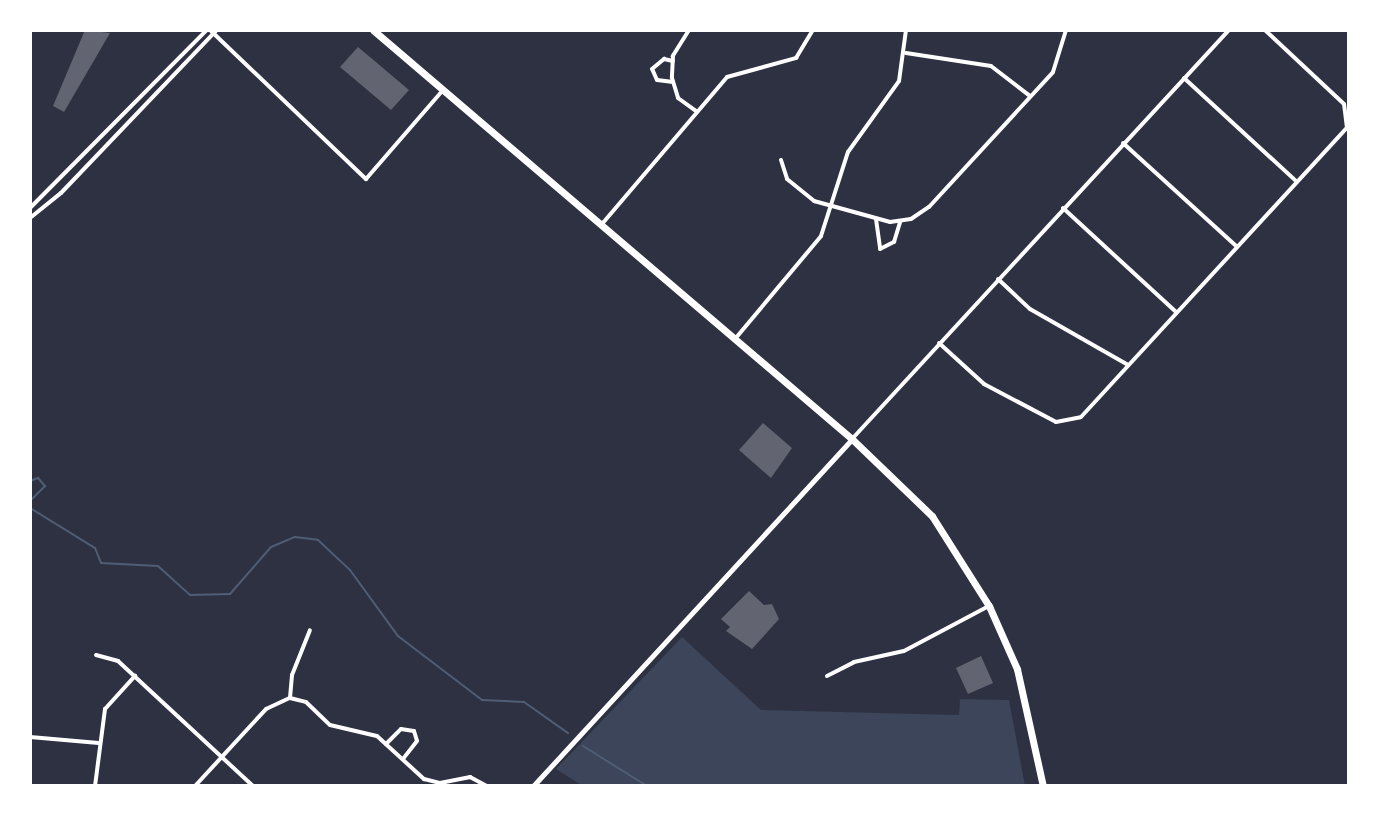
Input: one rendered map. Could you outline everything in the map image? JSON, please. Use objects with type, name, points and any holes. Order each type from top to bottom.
[{"type":"main road","points":[[373,30],[602,224],[733,341],[852,439],[932,516],[989,606],[1017,669],[1043,786]]},
{"type":"street","points":[[689,30],[673,61],[673,82],[678,98],[696,111]]},
{"type":"street","points":[[602,224],[727,77],[796,58],[813,30]]},
{"type":"street","points":[[733,341],[821,236],[848,152],[888,104],[906,53],[906,30]]},
{"type":"street","points":[[781,160],[787,179],[832,209],[900,221],[929,207],[1030,96],[1061,59],[1066,30]]},
{"type":"street","points":[[533,786],[1229,30]]},
{"type":"street","points":[[939,343],[984,384],[1056,422],[1081,417],[1347,128],[1348,113],[1265,30]]},
{"type":"street","points":[[212,31],[366,179],[443,90]]},
{"type":"street","points":[[30,208],[212,31]]},
{"type":"street","points":[[30,218],[61,193],[212,31]]},
{"type":"street","points":[[906,53],[991,66],[1030,96]]},
{"type":"street","points":[[673,61],[664,59],[652,69],[657,80],[673,82]]},
{"type":"street","points":[[1184,78],[1296,181]]},
{"type":"street","points":[[1123,143],[1236,246]]},
{"type":"street","points":[[1062,208],[1176,312]]},
{"type":"street","points":[[876,219],[880,249],[894,242],[900,221]]},
{"type":"street","points":[[998,279],[1030,309],[1128,365]]},
{"type":"street","points":[[827,676],[854,662],[904,651],[989,606]]},
{"type":"street","points":[[290,698],[292,675],[310,630]]},
{"type":"street","points":[[96,655],[118,661],[253,786]]},
{"type":"street","points":[[95,786],[105,709],[135,676]]},
{"type":"street","points":[[195,786],[266,709],[290,698],[306,702],[330,725],[362,730],[386,744],[424,779],[440,783],[470,777],[487,786]]},
{"type":"street","points":[[386,744],[401,729],[414,731],[417,741],[403,759]]},
{"type":"street","points":[[30,737],[100,744]]},
{"type":"shaded area","points":[[682,637],[761,710],[959,715],[960,699],[1009,700],[1025,786],[583,786],[556,769]]},
{"type":"building","points":[[85,30],[110,33],[64,112],[53,106]]},
{"type":"building","points":[[358,47],[409,90],[391,110],[340,67]]},
{"type":"building","points":[[763,423],[792,448],[771,478],[739,450]]},
{"type":"building","points":[[749,591],[764,605],[772,604],[779,619],[752,649],[726,631],[730,627],[721,619]]},
{"type":"building","points":[[981,656],[993,683],[968,694],[956,668]]},
{"type":"waterway","points":[[30,481],[38,478],[45,486],[30,501]]},
{"type":"waterway","points":[[30,508],[95,548],[101,563],[158,566],[190,595],[230,594],[271,547],[295,537],[318,540],[350,570],[398,636],[482,700],[524,702],[568,733]]},
{"type":"waterway","points":[[583,746],[647,786]]}]
